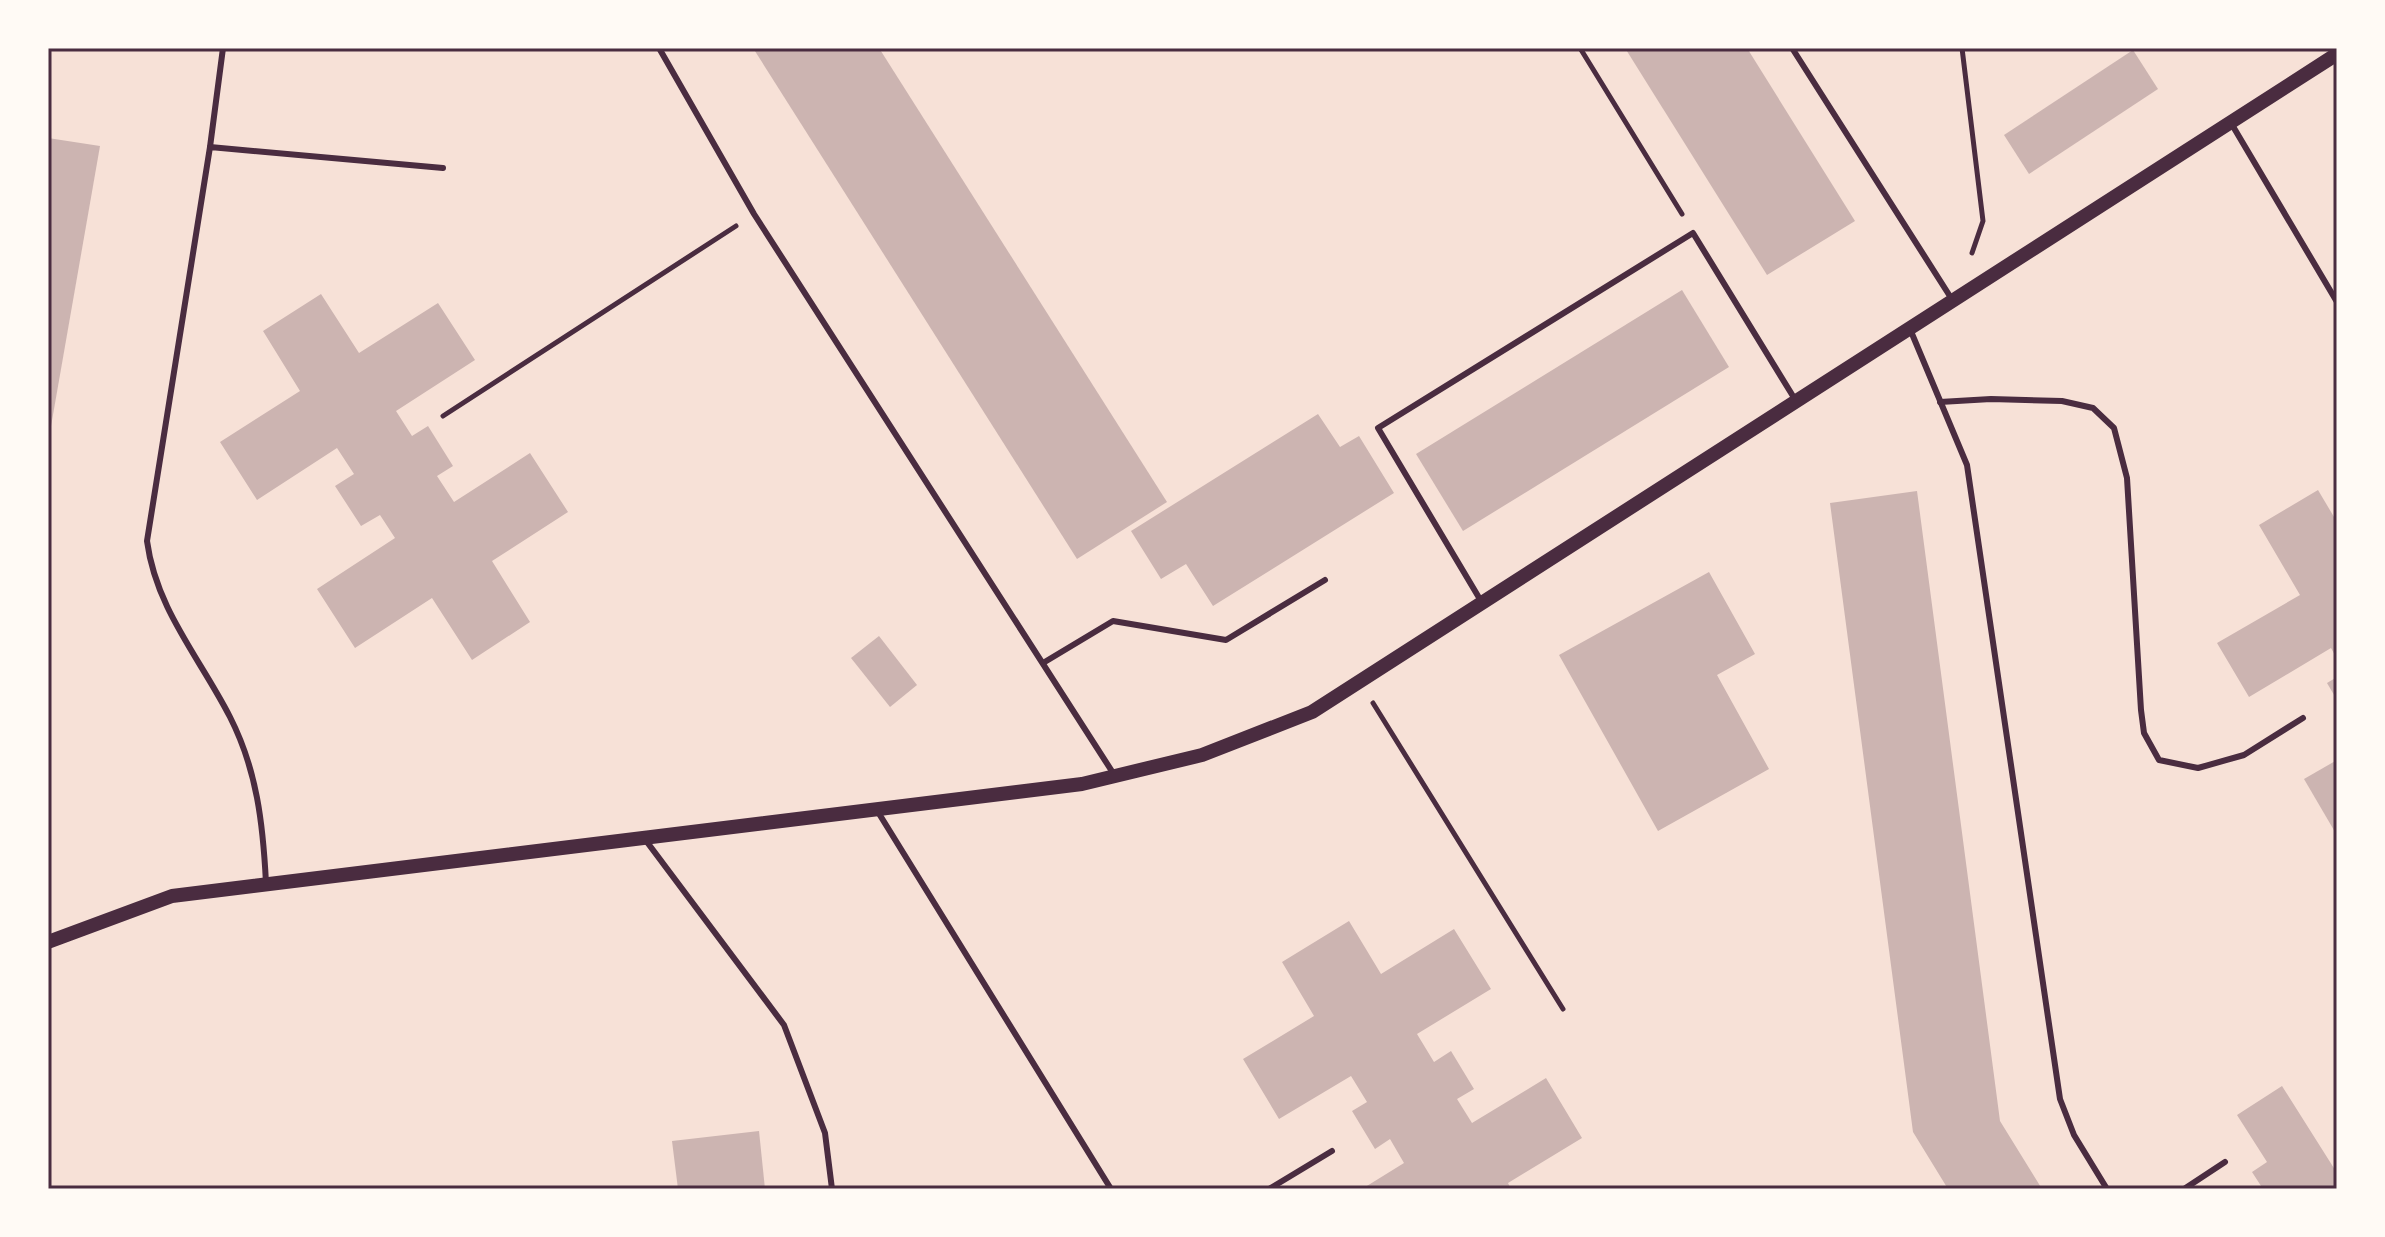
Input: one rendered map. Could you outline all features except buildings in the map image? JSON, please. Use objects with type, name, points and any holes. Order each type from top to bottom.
[{"type":"street","points":[[48,942],[172,896],[1082,784],[1202,755],[1312,712],[1954,303],[2337,54]]},
{"type":"lane","points":[[223,48],[147,541],[151,571],[168,611],[231,718],[253,769],[263,821],[267,886]]},
{"type":"lane","points":[[659,48],[754,214],[1115,776]]},
{"type":"lane","points":[[1792,48],[1954,303]]},
{"type":"lane","points":[[2231,123],[2337,302]]},
{"type":"lane","points":[[210,147],[443,168]]},
{"type":"lane","points":[[1483,604],[1378,428],[1693,233],[1796,401]]},
{"type":"lane","points":[[1910,329],[1967,465],[2060,1099],[2074,1135],[2107,1189]]},
{"type":"lane","points":[[1940,402],[1991,399],[2062,401],[2093,408],[2114,428],[2127,478],[2144,733],[2159,760],[2198,768],[2244,755],[2303,718]]},
{"type":"lane","points":[[1043,663],[1113,621],[1226,640],[1325,580]]},
{"type":"lane","points":[[876,809],[1111,1189]]},
{"type":"lane","points":[[644,838],[784,1025],[825,1133],[832,1189]]},
{"type":"lane","points":[[1269,1189],[1332,1151]]},
{"type":"lane","points":[[2184,1189],[2225,1162]]},
{"type":"path","points":[[1580,48],[1693,233]]},
{"type":"path","points":[[1954,303],[1983,221],[1962,48]]},
{"type":"path","points":[[443,416],[754,214]]},
{"type":"path","points":[[1360,682],[1563,1009]]}]
